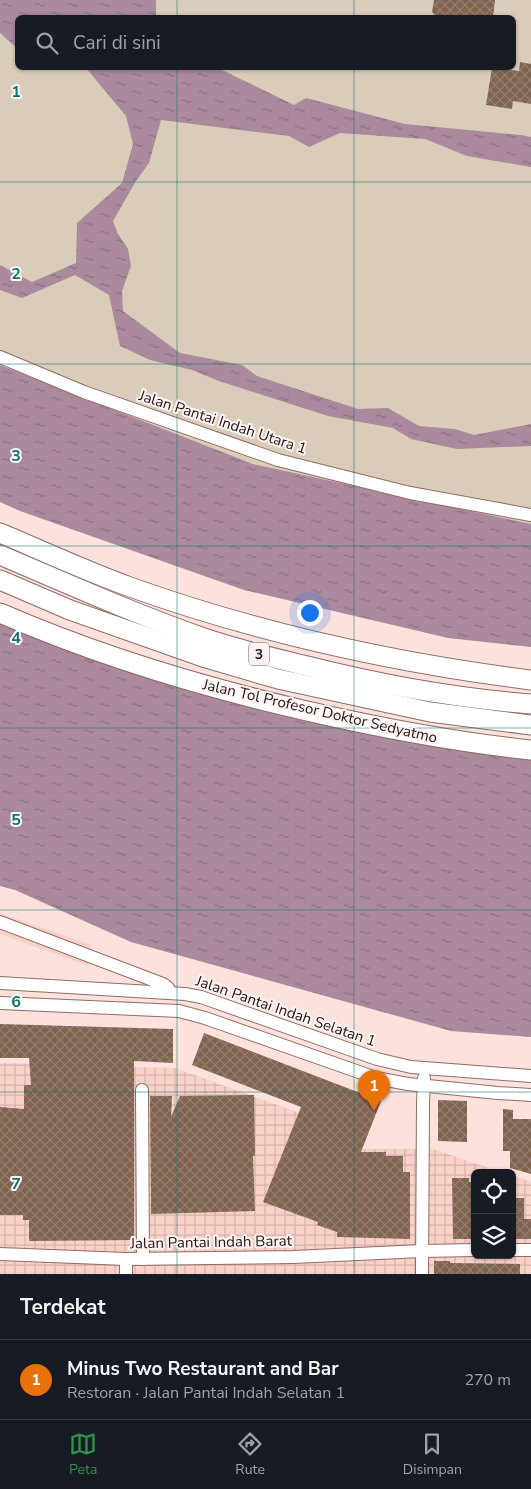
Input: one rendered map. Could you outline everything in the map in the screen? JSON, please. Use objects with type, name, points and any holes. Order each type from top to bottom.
[{"type":"highway","name":"3","points":[[0,533],[129,587],[251,625],[393,658],[531,680]]},
{"type":"highway","name":"3","points":[[0,555],[146,616],[206,638],[271,657],[342,675],[424,691],[498,702],[531,704]]},
{"type":"highway","name":"Jalan Tol Profesor Doktor Sedyatmo","points":[[0,580],[70,610],[206,658],[278,679],[430,712],[531,725]]},
{"type":"highway","name":"Jalan Tol Profesor Doktor Sedyatmo","points":[[0,613],[111,657],[253,699],[386,729],[475,744],[531,750]]},
{"type":"street","name":"Jalan Pantai Indah Utara 1","points":[[0,356],[84,392],[278,460],[410,493],[531,515]]},
{"type":"street","points":[[0,922],[163,984],[170,992]]},
{"type":"street","name":"Jalan Pantai Indah Selatan 1","points":[[0,983],[170,992],[201,997],[377,1059],[425,1068],[531,1076]]},
{"type":"street","points":[[0,1003],[178,1011],[205,1018],[376,1078],[423,1085],[531,1095]]},
{"type":"street","points":[[422,1274],[423,1085],[425,1068]]},
{"type":"street","points":[[142,1090],[143,1259]]},
{"type":"street","name":"Jalan Pantai Indah Barat","points":[[0,1254],[143,1259],[293,1257],[471,1250]]},
{"type":"street","points":[[516,1250],[531,1250]]},
{"type":"street","points":[[126,1259],[126,1274]]},
{"type":"shaded area","points":[[0,0],[531,0],[531,524],[253,464],[0,365]]},
{"type":"shaded area","points":[[0,913],[92,945],[88,966],[0,934]]},
{"type":"shaded area","points":[[0,1063],[175,1068],[363,1136],[363,1149],[433,1149],[492,1169],[471,1169],[471,1259],[516,1259],[516,1176],[531,1182],[531,1274],[0,1274]]},
{"type":"water","points":[[0,0],[156,0],[156,15],[15,15],[15,46],[0,33]]},
{"type":"water","points":[[88,70],[222,70],[294,105],[306,98],[405,124],[531,137],[531,167],[467,156],[425,139],[340,133],[309,147],[289,136],[161,120],[149,163],[136,181],[113,221],[118,234],[128,249],[131,266],[122,291],[123,311],[180,353],[242,365],[257,376],[358,409],[388,408],[419,426],[455,429],[474,435],[531,424],[531,446],[457,449],[411,439],[393,428],[328,416],[219,381],[192,370],[150,360],[120,346],[109,295],[75,275],[22,298],[0,290],[0,265],[32,282],[76,263],[77,223],[122,183],[133,144],[126,116]]},
{"type":"water","points":[[0,365],[253,464],[531,524],[531,647],[448,638],[244,590],[20,511],[0,502]]},
{"type":"water","points":[[0,615],[119,665],[531,757],[531,1037],[451,1031],[131,942],[15,890],[0,886]]},
{"type":"building","points":[[434,0],[495,0],[493,15],[434,15],[432,12]]},
{"type":"building","points":[[520,62],[531,64],[531,104],[513,101],[512,109],[486,105],[492,70],[519,71]]},
{"type":"building","points":[[0,1024],[173,1029],[173,1063],[134,1061],[134,1240],[29,1241],[29,1220],[23,1220],[23,1215],[0,1215],[0,1107],[24,1109],[24,1085],[31,1085],[29,1058],[0,1058]]},
{"type":"building","points":[[204,1033],[381,1101],[361,1152],[386,1152],[386,1156],[403,1156],[403,1172],[410,1172],[410,1239],[337,1237],[337,1232],[317,1225],[318,1222],[263,1202],[301,1107],[192,1065]]},
{"type":"building","points":[[254,1095],[255,1156],[253,1156],[255,1211],[151,1214],[150,1096],[172,1096],[171,1117],[180,1096]]},
{"type":"building","points":[[438,1100],[467,1101],[467,1142],[438,1141]]},
{"type":"building","points":[[503,1109],[513,1110],[513,1119],[531,1119],[531,1174],[510,1168],[510,1151],[503,1151]]},
{"type":"building","points":[[452,1178],[469,1178],[469,1182],[471,1182],[471,1239],[453,1239]]},
{"type":"building","points":[[516,1198],[524,1198],[524,1219],[531,1219],[531,1239],[516,1239]]},
{"type":"building","points":[[434,1261],[520,1264],[520,1274],[434,1274]]},
{"type":"place","name":"Minus Two Restaurant and Bar","points":[[374,1111]]}]
